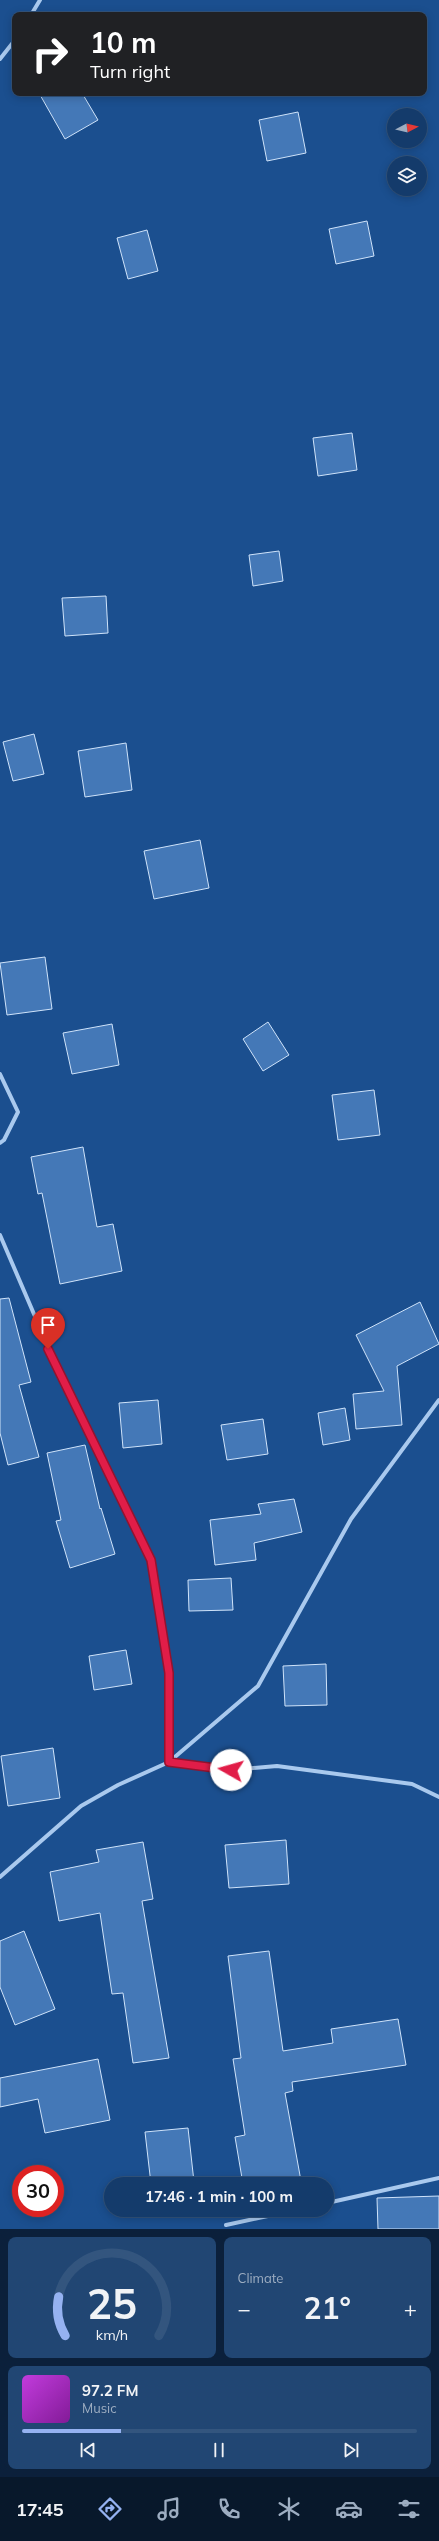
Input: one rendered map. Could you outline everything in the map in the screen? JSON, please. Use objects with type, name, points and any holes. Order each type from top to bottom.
[{"type":"street","points":[[33,12],[40,0]]},
{"type":"street","points":[[0,59],[12,44]]},
{"type":"street","points":[[0,1074],[18,1112],[4,1140],[0,1143]]},
{"type":"street","points":[[0,1235],[55,1363],[151,1560],[169,1673],[169,1762]]},
{"type":"street","points":[[0,1877],[81,1806],[118,1785],[169,1762],[258,1686],[351,1519],[439,1400]]},
{"type":"street","points":[[169,1762],[231,1770],[277,1766],[412,1784],[439,1797]]},
{"type":"street","points":[[334,2201],[439,2178]]},
{"type":"street","points":[[226,2226],[265,2217]]},
{"type":"building","points":[[41,96],[84,96],[98,120],[65,139]]},
{"type":"building","points":[[298,112],[306,153],[267,161],[259,120]]},
{"type":"building","points":[[367,221],[374,256],[336,264],[329,229]]},
{"type":"building","points":[[147,230],[158,271],[128,279],[117,238]]},
{"type":"building","points":[[352,433],[357,470],[318,476],[313,438]]},
{"type":"building","points":[[279,551],[283,581],[253,586],[249,555]]},
{"type":"building","points":[[106,596],[108,633],[65,636],[62,598]]},
{"type":"building","points":[[34,734],[44,774],[13,781],[3,742]]},
{"type":"building","points":[[126,743],[132,790],[85,797],[78,751]]},
{"type":"building","points":[[200,840],[209,888],[154,899],[144,851]]},
{"type":"building","points":[[45,957],[52,1009],[7,1015],[0,963]]},
{"type":"building","points":[[268,1022],[289,1055],[263,1071],[243,1039]]},
{"type":"building","points":[[112,1024],[119,1065],[72,1074],[63,1033]]},
{"type":"building","points":[[374,1090],[380,1135],[338,1140],[332,1095]]},
{"type":"building","points":[[83,1147],[97,1227],[113,1224],[122,1271],[60,1284],[42,1193],[38,1194],[31,1157]]},
{"type":"building","points":[[9,1298],[31,1382],[19,1385],[39,1457],[8,1465],[0,1433],[0,1299]]},
{"type":"building","points":[[420,1302],[439,1344],[397,1366],[402,1425],[356,1429],[353,1394],[384,1391],[356,1335]]},
{"type":"building","points":[[158,1400],[162,1444],[123,1448],[119,1403]]},
{"type":"building","points":[[345,1408],[350,1440],[323,1445],[318,1413]]},
{"type":"building","points":[[263,1419],[268,1454],[227,1460],[221,1425]]},
{"type":"building","points":[[85,1445],[100,1509],[101,1508],[115,1554],[70,1568],[56,1521],[61,1520],[47,1453]]},
{"type":"building","points":[[294,1499],[302,1532],[254,1543],[256,1560],[215,1565],[210,1520],[261,1514],[258,1504]]},
{"type":"building","points":[[231,1578],[233,1610],[189,1611],[188,1580]]},
{"type":"building","points":[[126,1650],[132,1684],[94,1690],[89,1656]]},
{"type":"building","points":[[326,1664],[327,1705],[285,1706],[283,1666]]},
{"type":"building","points":[[53,1748],[60,1798],[8,1806],[1,1756]]},
{"type":"building","points":[[286,1840],[289,1884],[229,1888],[225,1845]]},
{"type":"building","points":[[143,1842],[153,1899],[142,1901],[169,2058],[133,2063],[123,1993],[112,1994],[100,1913],[59,1921],[50,1872],[99,1862],[96,1850]]},
{"type":"building","points":[[24,1931],[55,2009],[15,2025],[0,1987],[0,1941]]},
{"type":"building","points":[[269,1951],[283,2051],[333,2043],[331,2029],[398,2019],[406,2065],[292,2082],[293,2091],[285,2093],[300,2177],[242,2177],[235,2137],[245,2135],[233,2059],[241,2058],[228,1956]]},
{"type":"building","points":[[98,2059],[110,2120],[45,2133],[38,2099],[0,2107],[0,2078]]},
{"type":"building","points":[[188,2128],[193,2177],[150,2177],[145,2132]]},
{"type":"building","points":[[439,2196],[439,2229],[378,2229],[377,2198]]},
{"type":"route","points":[[48,1349],[151,1560],[169,1673],[169,1762],[231,1770]]}]
